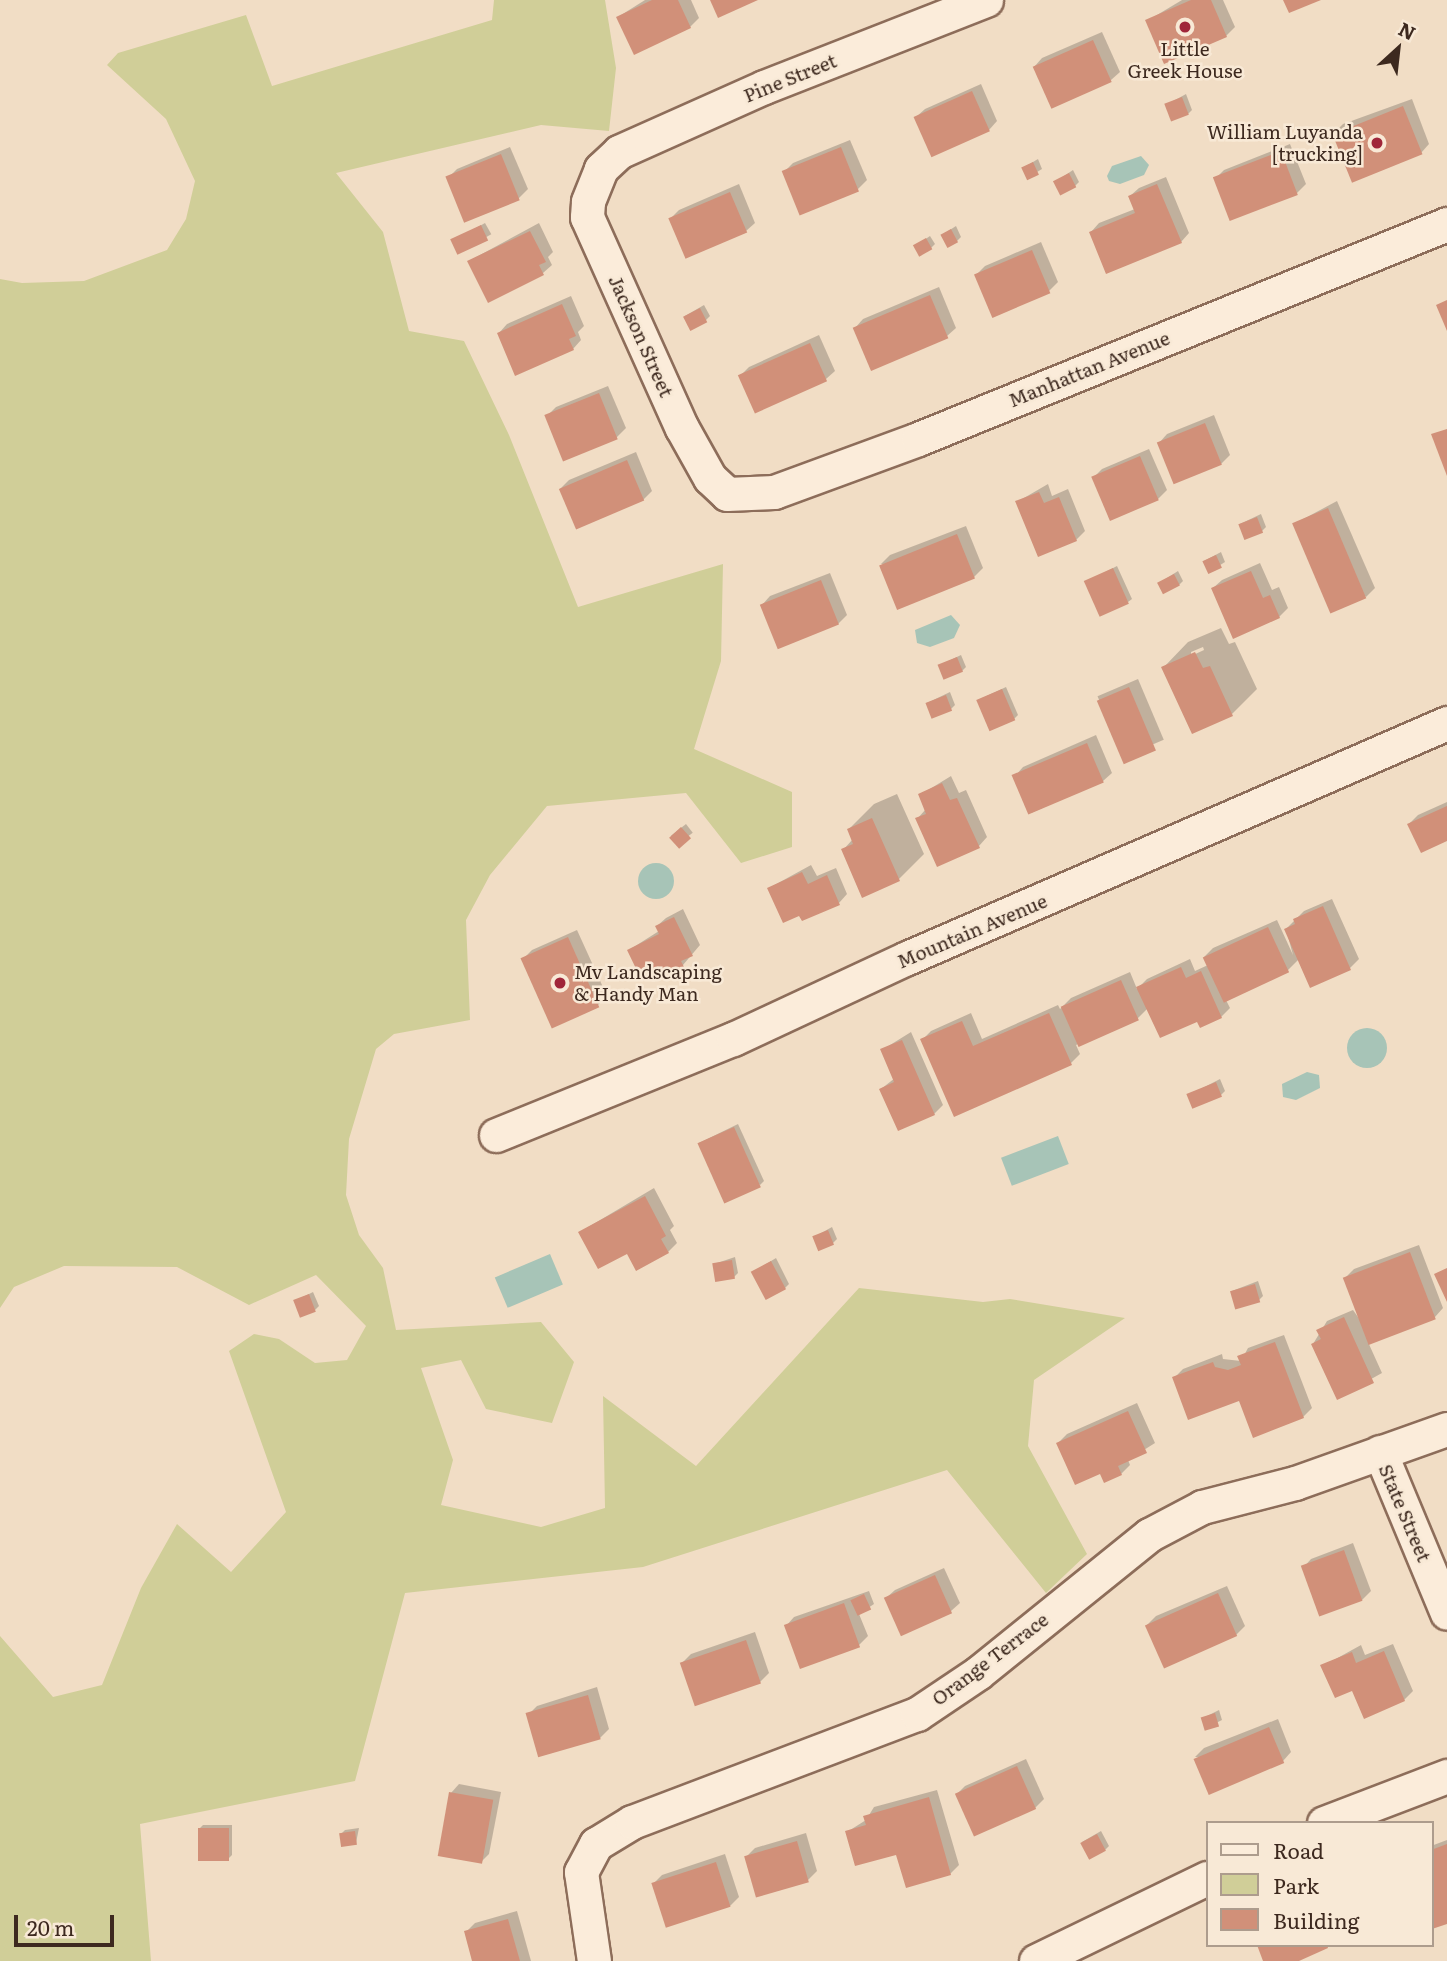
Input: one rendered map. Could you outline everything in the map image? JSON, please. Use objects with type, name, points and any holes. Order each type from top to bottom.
[{"type":"street","name":"Pine Street","points":[[601,169],[619,152],[764,87],[986,0]]},
{"type":"street","name":"Jackson Street","points":[[601,169],[588,202],[587,217],[682,428],[710,478],[727,494]]},
{"type":"street","name":"Manhattan Avenue","points":[[727,494],[774,492],[918,439],[1447,225]]},
{"type":"street","name":"Mountain Avenue","points":[[495,1135],[733,1040],[907,958],[1447,723]]},
{"type":"street","name":"Orange Terrace","points":[[594,1961],[581,1872],[596,1844],[632,1822],[917,1714],[978,1672],[1149,1535],[1202,1507],[1295,1482],[1447,1429]]},
{"type":"street","name":"State Street","points":[[1380,1452],[1447,1613]]},
{"type":"street","points":[[1329,1821],[1447,1776]]},
{"type":"street","points":[[1036,1961],[1206,1878]]},
{"type":"green space","points":[[494,0],[605,0],[616,68],[609,131],[541,125],[336,173],[383,232],[409,331],[464,341],[509,435],[578,607],[723,564],[721,661],[694,749],[792,792],[792,847],[741,863],[686,793],[547,806],[490,875],[466,920],[470,1020],[394,1034],[376,1049],[349,1139],[346,1195],[359,1235],[383,1268],[396,1330],[541,1322],[574,1362],[552,1423],[486,1409],[461,1360],[421,1368],[453,1460],[441,1505],[541,1527],[605,1508],[603,1396],[696,1466],[859,1288],[983,1302],[1010,1299],[1125,1318],[1034,1380],[1028,1446],[1087,1554],[1046,1593],[947,1470],[643,1567],[405,1593],[355,1781],[140,1824],[151,1961],[0,1961],[0,1636],[53,1697],[102,1685],[141,1588],[177,1524],[231,1572],[286,1512],[229,1351],[254,1334],[279,1339],[315,1363],[347,1360],[366,1326],[316,1275],[249,1305],[177,1267],[64,1266],[14,1287],[0,1308],[0,279],[22,283],[84,281],[167,250],[186,219],[195,181],[166,119],[107,65],[118,53],[246,15],[272,86],[492,20]]},
{"type":"shaded area","points":[[1141,156],[1149,165],[1144,175],[1120,184],[1109,181],[1107,176],[1112,166]]},
{"type":"shaded area","points":[[951,615],[960,625],[954,638],[930,647],[917,643],[915,630]]},
{"type":"shaded area","points":[[656,863],[669,868],[674,881],[669,894],[656,899],[643,894],[638,881],[643,868]]},
{"type":"shaded area","points":[[1367,1028],[1375,1029],[1381,1034],[1386,1040],[1386,1056],[1381,1062],[1375,1067],[1367,1068],[1359,1067],[1353,1062],[1348,1056],[1347,1048],[1348,1040],[1353,1034],[1359,1029]]},
{"type":"shaded area","points":[[1307,1072],[1319,1075],[1320,1088],[1296,1100],[1283,1097],[1282,1084]]},
{"type":"shaded area","points":[[1058,1136],[1069,1164],[1012,1186],[1001,1158]]},
{"type":"shaded area","points":[[550,1254],[563,1284],[508,1308],[495,1277]]},
{"type":"building","points":[[652,0],[678,0],[691,28],[634,55],[616,17]]},
{"type":"building","points":[[710,0],[758,0],[718,18]]},
{"type":"building","name":"Little Greek House","points":[[1191,0],[1211,0],[1227,37],[1164,64],[1145,20]]},
{"type":"building","points":[[1283,0],[1321,0],[1289,13]]},
{"type":"building","points":[[1093,40],[1112,82],[1051,109],[1033,67]]},
{"type":"building","points":[[972,91],[990,131],[931,157],[914,117]]},
{"type":"building","points":[[1182,97],[1189,115],[1171,122],[1164,104]]},
{"type":"building","name":"William Luyanda [trucking]","points":[[1403,106],[1422,154],[1352,183],[1333,134]]},
{"type":"building","points":[[841,147],[859,192],[800,215],[782,171]]},
{"type":"building","points":[[1281,151],[1298,195],[1230,221],[1213,177]]},
{"type":"building","points":[[501,154],[520,200],[464,223],[445,176]]},
{"type":"building","points":[[1033,162],[1039,175],[1027,180],[1021,167]]},
{"type":"building","points":[[1069,173],[1076,187],[1060,195],[1053,181]]},
{"type":"building","points":[[1157,184],[1182,243],[1106,274],[1089,232],[1135,213],[1128,196]]},
{"type":"building","points":[[730,192],[747,233],[686,259],[668,218]]},
{"type":"building","points":[[481,225],[488,240],[457,255],[450,239]]},
{"type":"building","points":[[951,229],[958,242],[947,248],[940,235]]},
{"type":"building","points":[[530,231],[546,262],[539,265],[544,275],[488,303],[467,261]]},
{"type":"building","points":[[926,238],[932,249],[919,257],[913,245]]},
{"type":"building","points":[[1032,250],[1050,293],[992,318],[974,275]]},
{"type":"building","points":[[930,295],[948,338],[871,371],[853,328]]},
{"type":"building","points":[[1447,300],[1447,331],[1436,305]]},
{"type":"building","points":[[562,304],[576,336],[569,339],[574,350],[515,376],[497,333]]},
{"type":"building","points":[[700,308],[707,322],[690,331],[683,317]]},
{"type":"building","points":[[810,343],[827,381],[755,414],[738,375]]},
{"type":"building","points":[[599,393],[618,439],[563,461],[544,415]]},
{"type":"building","points":[[1205,423],[1222,465],[1174,484],[1157,442]]},
{"type":"building","points":[[1447,429],[1447,476],[1431,434]]},
{"type":"building","points":[[1140,456],[1159,500],[1110,521],[1091,477]]},
{"type":"building","points":[[627,460],[644,501],[576,529],[559,489]]},
{"type":"building","points":[[1039,492],[1044,503],[1059,497],[1077,541],[1038,557],[1015,501]]},
{"type":"building","points":[[1328,508],[1366,598],[1330,613],[1292,523]]},
{"type":"building","points":[[1257,517],[1263,533],[1244,540],[1238,524]]},
{"type":"building","points":[[957,534],[975,579],[897,610],[879,565]]},
{"type":"building","points":[[1216,555],[1222,568],[1208,574],[1202,561]]},
{"type":"building","points":[[1113,568],[1129,604],[1100,617],[1084,581]]},
{"type":"building","points":[[1251,571],[1263,598],[1270,595],[1280,618],[1233,639],[1211,588]]},
{"type":"building","points":[[1174,574],[1180,586],[1163,594],[1157,583]]},
{"type":"building","points":[[821,580],[839,625],[778,649],[760,605]]},
{"type":"building","points":[[1195,652],[1203,668],[1210,666],[1233,716],[1192,734],[1161,667]]},
{"type":"building","points":[[957,657],[963,672],[944,680],[938,665]]},
{"type":"building","points":[[1129,687],[1156,751],[1124,764],[1097,701]]},
{"type":"building","points":[[1002,689],[1015,720],[990,731],[976,700]]},
{"type":"building","points":[[946,695],[952,711],[932,719],[925,703]]},
{"type":"building","points":[[1087,743],[1104,783],[1028,815],[1012,775]]},
{"type":"building","points":[[942,783],[950,800],[957,798],[980,848],[937,867],[915,818],[926,814],[918,794]]},
{"type":"building","points":[[1447,806],[1447,841],[1421,853],[1407,824]]},
{"type":"building","points":[[872,818],[900,881],[862,898],[841,849],[853,844],[847,829]]},
{"type":"building","points":[[681,827],[691,838],[679,849],[669,838]]},
{"type":"building","points":[[802,872],[808,884],[827,875],[840,905],[802,921],[799,916],[783,923],[767,888]]},
{"type":"building","points":[[1323,906],[1351,970],[1310,988],[1284,929],[1295,924],[1293,919]]},
{"type":"building","points":[[674,917],[693,956],[681,961],[684,967],[659,979],[656,974],[642,981],[627,950],[659,934],[655,926]]},
{"type":"building","points":[[1268,927],[1289,972],[1224,1003],[1203,957]]},
{"type":"building","name":"Mv Landscaping & Handy Man","points":[[568,937],[599,1007],[552,1028],[520,958]]},
{"type":"building","points":[[1181,967],[1186,978],[1201,971],[1222,1018],[1200,1028],[1197,1022],[1160,1038],[1136,987]]},
{"type":"building","points":[[1121,980],[1139,1020],[1079,1047],[1061,1007]]},
{"type":"building","points":[[1049,1013],[1072,1065],[954,1117],[920,1039],[962,1021],[973,1046]]},
{"type":"building","points":[[902,1040],[935,1115],[898,1131],[879,1089],[894,1082],[880,1049]]},
{"type":"building","points":[[1216,1082],[1222,1097],[1192,1109],[1186,1094]]},
{"type":"building","points":[[734,1127],[761,1187],[724,1204],[697,1143]]},
{"type":"building","points":[[645,1196],[666,1236],[661,1239],[669,1253],[636,1271],[627,1254],[598,1269],[578,1232]]},
{"type":"building","points":[[828,1230],[834,1245],[818,1251],[812,1236]]},
{"type":"building","points":[[1410,1252],[1436,1319],[1369,1345],[1343,1278]]},
{"type":"building","points":[[732,1260],[735,1279],[715,1282],[712,1263]]},
{"type":"building","points":[[771,1261],[786,1289],[766,1300],[751,1272]]},
{"type":"building","points":[[1447,1268],[1447,1302],[1434,1274]]},
{"type":"building","points":[[1255,1284],[1260,1302],[1235,1309],[1230,1291]]},
{"type":"building","points":[[309,1294],[316,1312],[300,1318],[293,1300]]},
{"type":"building","points":[[1344,1317],[1374,1383],[1337,1400],[1311,1344],[1321,1339],[1316,1330]]},
{"type":"building","points":[[1275,1342],[1304,1418],[1253,1438],[1239,1401],[1188,1420],[1172,1377],[1213,1362],[1215,1367],[1228,1370],[1241,1365],[1237,1356]]},
{"type":"building","points":[[1128,1411],[1147,1453],[1118,1466],[1122,1475],[1104,1483],[1100,1474],[1075,1485],[1056,1443]]},
{"type":"building","points":[[1344,1550],[1362,1601],[1319,1616],[1301,1566]]},
{"type":"building","points":[[935,1575],[952,1613],[901,1636],[884,1598]]},
{"type":"building","points":[[1218,1593],[1237,1636],[1164,1668],[1145,1626]]},
{"type":"building","points":[[864,1594],[871,1609],[858,1616],[850,1600]]},
{"type":"building","points":[[844,1603],[860,1647],[800,1669],[784,1625]]},
{"type":"building","points":[[746,1640],[761,1683],[695,1706],[680,1663]]},
{"type":"building","points":[[1384,1651],[1405,1701],[1364,1719],[1352,1691],[1335,1698],[1320,1665],[1352,1652],[1356,1663]]},
{"type":"building","points":[[588,1695],[601,1739],[538,1757],[526,1713]]},
{"type":"building","points":[[1215,1713],[1219,1726],[1205,1731],[1201,1717]]},
{"type":"building","points":[[1269,1727],[1284,1763],[1209,1795],[1194,1759]]},
{"type":"building","points":[[1017,1766],[1036,1809],[974,1837],[955,1794]]},
{"type":"building","points":[[449,1792],[493,1800],[482,1864],[438,1856]]},
{"type":"building","points":[[929,1797],[951,1875],[906,1888],[896,1855],[855,1866],[845,1831],[866,1825],[863,1816]]},
{"type":"building","points":[[198,1828],[229,1828],[229,1861],[198,1861]]},
{"type":"building","points":[[355,1831],[357,1845],[341,1847],[339,1833]]},
{"type":"building","points":[[1097,1834],[1106,1851],[1089,1860],[1080,1843]]},
{"type":"building","points":[[797,1841],[809,1882],[756,1897],[744,1856]]},
{"type":"building","points":[[1447,1844],[1447,1924],[1433,1929],[1433,1849]]},
{"type":"building","points":[[716,1862],[731,1907],[666,1928],[651,1883]]},
{"type":"building","points":[[508,1919],[520,1961],[472,1961],[464,1931]]},
{"type":"building","points":[[1258,1947],[1328,1948],[1299,1961],[1263,1961]]},
{"type":"place","name":"Little Greek House","points":[[1185,27]]},
{"type":"place","name":"William Luyanda [trucking]","points":[[1377,143]]},
{"type":"place","name":"Mv Landscaping & Handy Man","points":[[560,983]]}]
